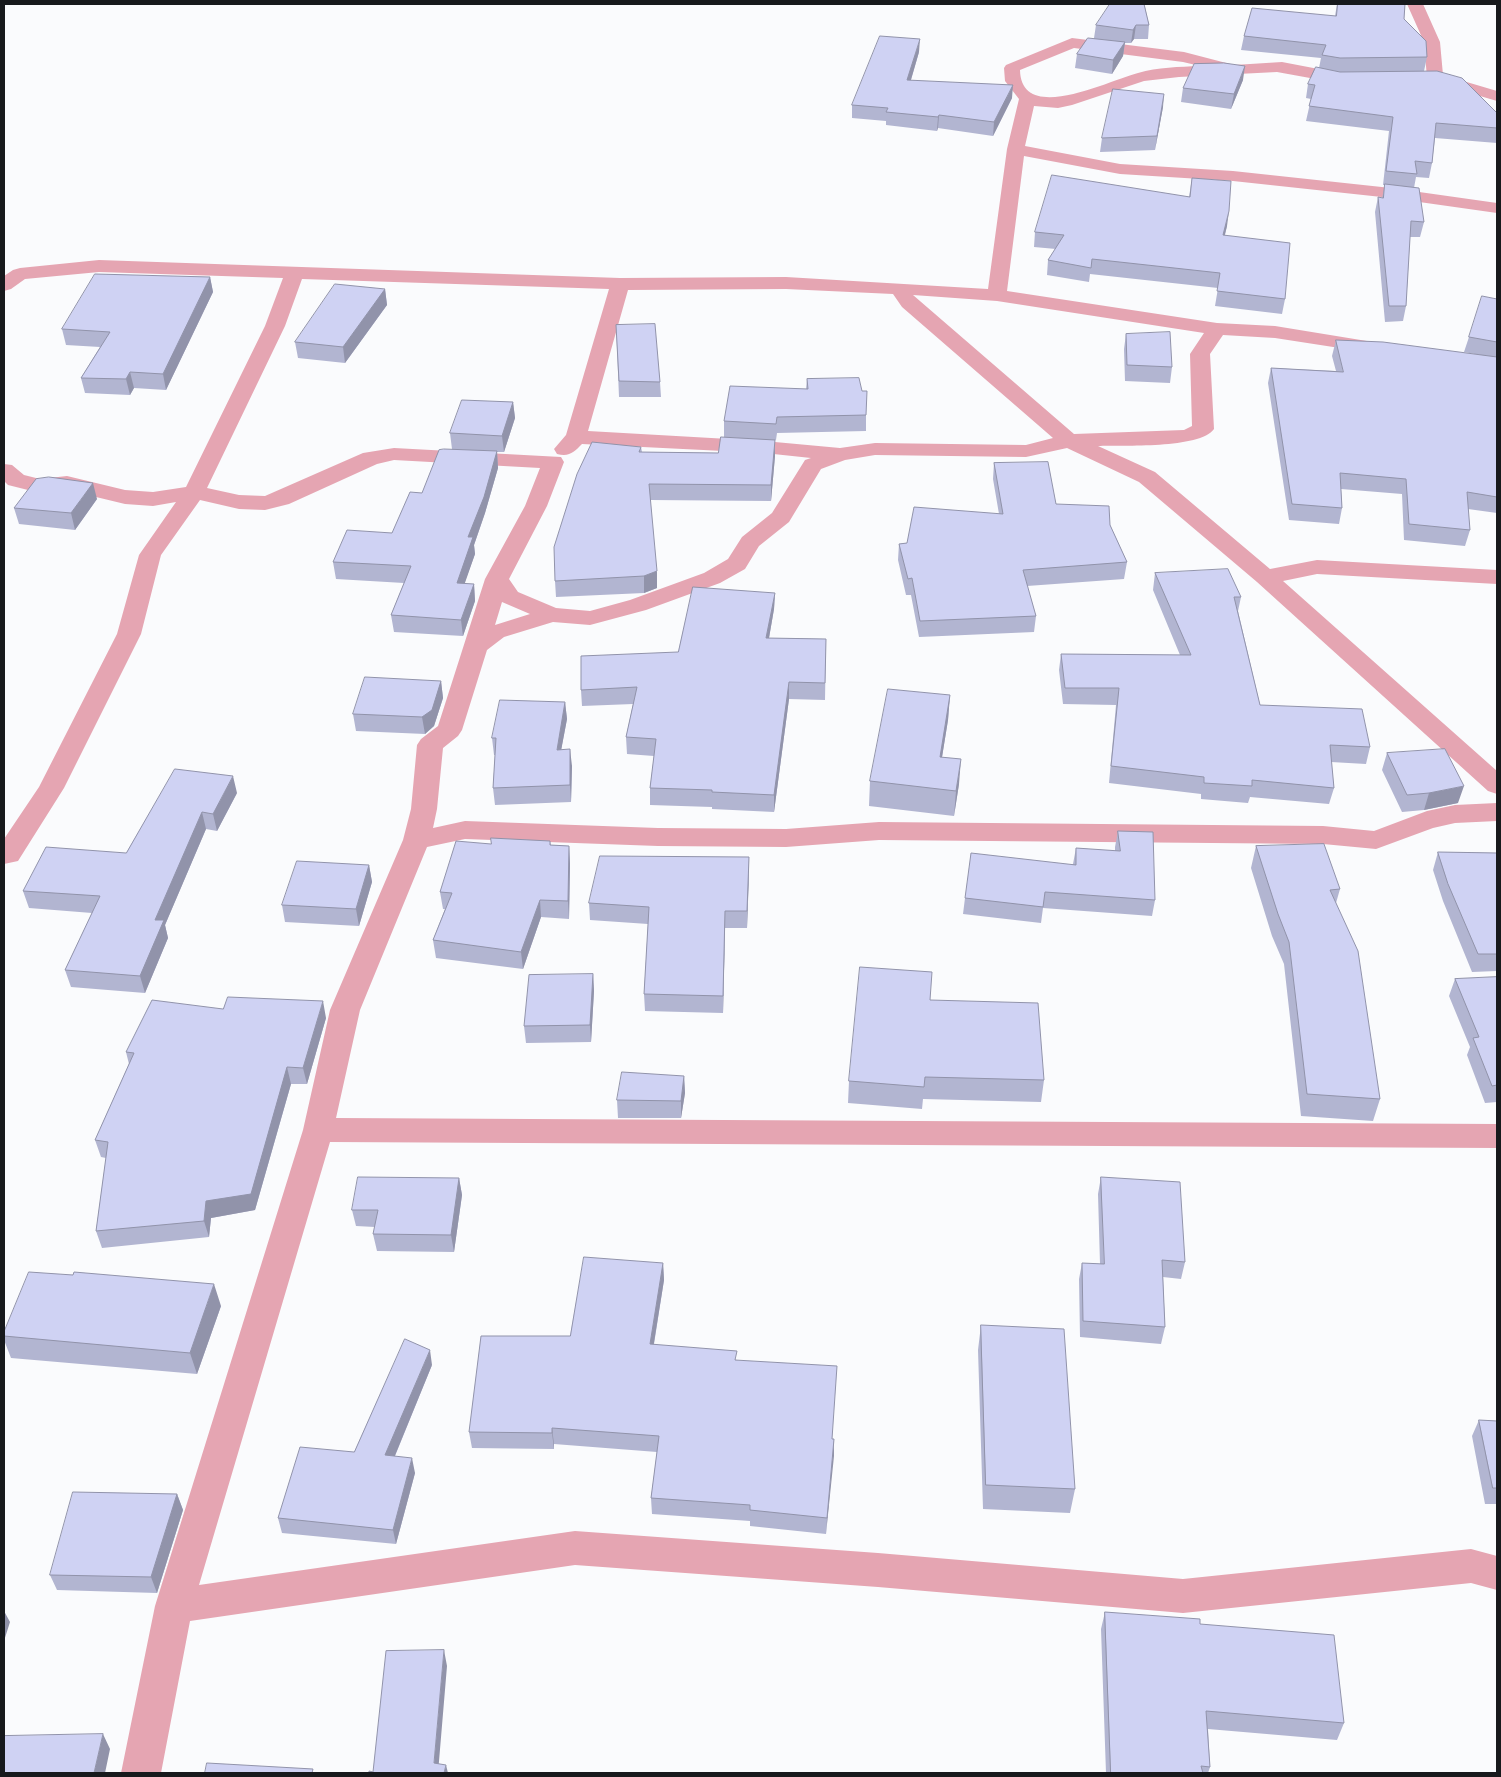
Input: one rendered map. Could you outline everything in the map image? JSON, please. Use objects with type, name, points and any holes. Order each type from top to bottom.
[{"type":"street","points":[[1416,4],[1432,42],[1436,78]]},
{"type":"street","points":[[1234,70],[1184,57],[1072,43],[1012,68],[1011,74],[1021,95],[1027,99],[1042,103],[1066,101],[1153,74],[1234,70],[1271,66],[1337,79],[1368,79]]},
{"type":"street","points":[[1416,78],[1436,78],[1469,89],[1497,94]]},
{"type":"street","points":[[997,295],[1016,149],[1027,99]]},
{"type":"street","points":[[1016,149],[1120,169],[1233,176],[1391,193],[1497,208]]},
{"type":"street","points":[[4,285],[20,274],[95,266],[620,284],[786,283],[898,288],[997,295],[1216,329],[1275,332],[1391,350]]},
{"type":"street","points":[[4,855],[8,854],[51,788],[130,634],[150,555],[194,492],[275,326],[295,272]]},
{"type":"street","points":[[141,1773],[174,1606],[318,1130],[345,1010],[416,840],[424,809],[430,745],[449,730],[497,579],[536,506],[553,462],[576,437],[620,284]]},
{"type":"street","points":[[898,288],[909,303],[1069,441],[1148,477],[1265,577],[1497,785]]},
{"type":"street","points":[[576,437],[764,447],[840,454],[875,449],[1026,451],[1069,441],[1188,436],[1203,429],[1200,354],[1216,329]]},
{"type":"street","points":[[4,470],[16,480],[40,486],[67,483],[126,497],[153,499],[194,492],[240,502],[265,503],[281,499],[371,458],[394,454],[553,462]]},
{"type":"street","points":[[497,579],[510,597],[552,615],[590,618],[638,604],[712,578],[737,564],[750,542],[781,517],[813,465],[840,454]]},
{"type":"street","points":[[1265,577],[1317,567],[1497,577]]},
{"type":"street","points":[[476,646],[496,632],[552,615]]},
{"type":"street","points":[[416,840],[466,830],[658,837],[786,838],[879,831],[1323,835],[1376,840],[1427,820],[1455,814],[1497,812]]},
{"type":"street","points":[[318,1130],[1497,1136]]},
{"type":"street","points":[[174,1606],[575,1548],[888,1571],[1183,1596],[1471,1566],[1497,1573]]},
{"type":"building","points":[[1110,4],[1144,4],[1149,25],[1136,25],[1133,30],[1096,25]]},
{"type":"building","points":[[1338,4],[1405,4],[1404,19],[1426,41],[1427,57],[1340,58],[1322,55],[1326,45],[1244,36],[1252,8],[1336,16]]},
{"type":"building","points":[[880,36],[920,39],[907,80],[1013,85],[994,122],[939,115],[938,117],[886,112],[888,108],[852,105]]},
{"type":"building","points":[[1088,38],[1125,42],[1113,60],[1077,54]]},
{"type":"building","points":[[1224,63],[1245,66],[1234,94],[1183,88],[1194,64]]},
{"type":"building","points":[[1316,67],[1340,72],[1437,71],[1462,78],[1497,113],[1497,128],[1436,123],[1432,163],[1415,161],[1417,174],[1386,171],[1393,117],[1309,106],[1315,85],[1308,84]]},
{"type":"building","points":[[1113,89],[1164,94],[1157,136],[1102,138]]},
{"type":"building","points":[[1052,175],[1190,197],[1192,178],[1231,181],[1229,211],[1223,235],[1290,243],[1285,299],[1217,291],[1220,273],[1092,259],[1091,268],[1048,260],[1064,235],[1035,232]]},
{"type":"building","points":[[1385,184],[1419,188],[1424,222],[1411,221],[1406,306],[1389,306],[1378,197],[1383,198]]},
{"type":"building","points":[[95,274],[210,277],[163,374],[130,372],[126,379],[81,378],[110,332],[62,329]]},
{"type":"building","points":[[335,284],[385,289],[343,347],[295,342]]},
{"type":"building","points":[[1482,296],[1497,299],[1497,342],[1469,337]]},
{"type":"building","points":[[655,324],[660,382],[619,381],[616,325]]},
{"type":"building","points":[[1170,332],[1172,367],[1127,365],[1126,334]]},
{"type":"building","points":[[1336,340],[1383,342],[1497,357],[1497,497],[1467,492],[1470,530],[1409,524],[1406,479],[1340,473],[1342,508],[1292,504],[1271,368],[1343,372]]},
{"type":"building","points":[[859,378],[862,391],[867,391],[866,415],[777,417],[776,424],[724,421],[730,386],[808,389],[807,379]]},
{"type":"building","points":[[462,400],[513,402],[502,436],[450,433]]},
{"type":"building","points":[[721,437],[775,440],[771,485],[649,484],[657,571],[644,576],[555,581],[554,547],[577,474],[592,442],[641,447],[639,452],[718,453]]},
{"type":"building","points":[[439,450],[497,451],[484,497],[468,537],[473,537],[457,583],[474,584],[461,620],[391,615],[411,566],[333,562],[347,530],[392,533],[410,492],[422,493]]},
{"type":"building","points":[[1048,462],[1056,504],[1109,506],[1110,525],[1127,562],[1023,570],[1036,616],[920,621],[912,578],[908,579],[899,544],[907,543],[914,507],[1003,514],[994,463]]},
{"type":"building","points":[[49,477],[93,483],[71,513],[14,508],[36,479]]},
{"type":"building","points":[[1228,569],[1241,597],[1234,597],[1260,705],[1362,709],[1370,747],[1330,745],[1334,788],[1252,780],[1252,786],[1204,783],[1204,777],[1111,766],[1119,688],[1065,688],[1061,654],[1191,655],[1155,573]]},
{"type":"building","points":[[693,587],[775,593],[766,638],[826,639],[825,683],[789,682],[774,795],[650,788],[656,739],[626,737],[637,687],[581,690],[581,656],[678,652]]},
{"type":"building","points":[[365,677],[441,681],[432,710],[422,717],[353,714]]},
{"type":"building","points":[[888,689],[950,695],[940,757],[961,759],[956,791],[870,781]]},
{"type":"building","points":[[500,700],[565,702],[557,750],[570,749],[570,785],[493,788],[496,738],[492,738]]},
{"type":"building","points":[[1445,749],[1464,786],[1407,795],[1387,753]]},
{"type":"building","points":[[175,769],[233,776],[213,814],[202,812],[155,920],[164,920],[140,976],[65,970],[100,896],[23,891],[46,847],[126,853]]},
{"type":"building","points":[[1118,831],[1153,832],[1155,900],[1045,892],[1043,907],[965,898],[971,853],[1076,865],[1076,848],[1120,851]]},
{"type":"building","points":[[491,838],[550,841],[550,845],[569,846],[568,901],[540,900],[521,952],[433,940],[452,893],[440,892],[456,841],[491,844]]},
{"type":"building","points":[[1324,844],[1340,889],[1330,890],[1358,951],[1380,1099],[1307,1094],[1289,942],[1256,846]]},
{"type":"building","points":[[1438,852],[1497,853],[1497,954],[1478,954],[1448,884]]},
{"type":"building","points":[[600,856],[749,857],[747,911],[725,911],[723,996],[644,994],[649,907],[589,903]]},
{"type":"building","points":[[297,861],[369,865],[356,909],[282,905]]},
{"type":"building","points":[[860,967],[932,972],[930,1000],[1038,1003],[1044,1080],[925,1077],[924,1087],[849,1081]]},
{"type":"building","points":[[593,974],[590,1025],[524,1026],[529,975]]},
{"type":"building","points":[[1497,977],[1497,1085],[1492,1086],[1473,1038],[1479,1037],[1455,979]]},
{"type":"building","points":[[228,997],[323,1001],[303,1068],[287,1067],[251,1194],[206,1201],[204,1221],[96,1231],[108,1142],[95,1140],[134,1053],[126,1052],[152,1000],[223,1009]]},
{"type":"building","points":[[622,1072],[684,1076],[681,1101],[617,1100]]},
{"type":"building","points":[[358,1177],[459,1178],[451,1235],[373,1234],[378,1210],[352,1210]]},
{"type":"building","points":[[1101,1177],[1180,1182],[1185,1262],[1162,1260],[1165,1327],[1083,1321],[1082,1263],[1104,1264]]},
{"type":"building","points":[[584,1257],[663,1263],[650,1344],[737,1351],[735,1360],[837,1366],[832,1439],[834,1439],[827,1518],[750,1510],[750,1505],[651,1498],[659,1436],[552,1428],[552,1433],[469,1432],[481,1336],[570,1336]]},
{"type":"building","points":[[29,1272],[73,1275],[74,1272],[214,1284],[190,1353],[4,1336]]},
{"type":"building","points":[[981,1325],[1064,1329],[1075,1489],[986,1485]]},
{"type":"building","points":[[405,1339],[430,1350],[385,1455],[412,1458],[393,1530],[278,1518],[300,1447],[354,1452]]},
{"type":"building","points":[[1479,1420],[1497,1421],[1497,1488],[1493,1488]]},
{"type":"building","points":[[73,1492],[177,1494],[151,1577],[50,1575]]},
{"type":"building","points":[[1105,1612],[1200,1619],[1200,1624],[1334,1635],[1344,1723],[1206,1711],[1210,1767],[1201,1766],[1203,1773],[1111,1773]]},
{"type":"building","points":[[444,1650],[434,1763],[446,1765],[444,1773],[369,1773],[369,1771],[373,1772],[386,1651]]},
{"type":"building","points":[[103,1734],[94,1773],[4,1773],[4,1736]]},
{"type":"building","points":[[207,1763],[313,1769],[312,1773],[205,1773]]}]
